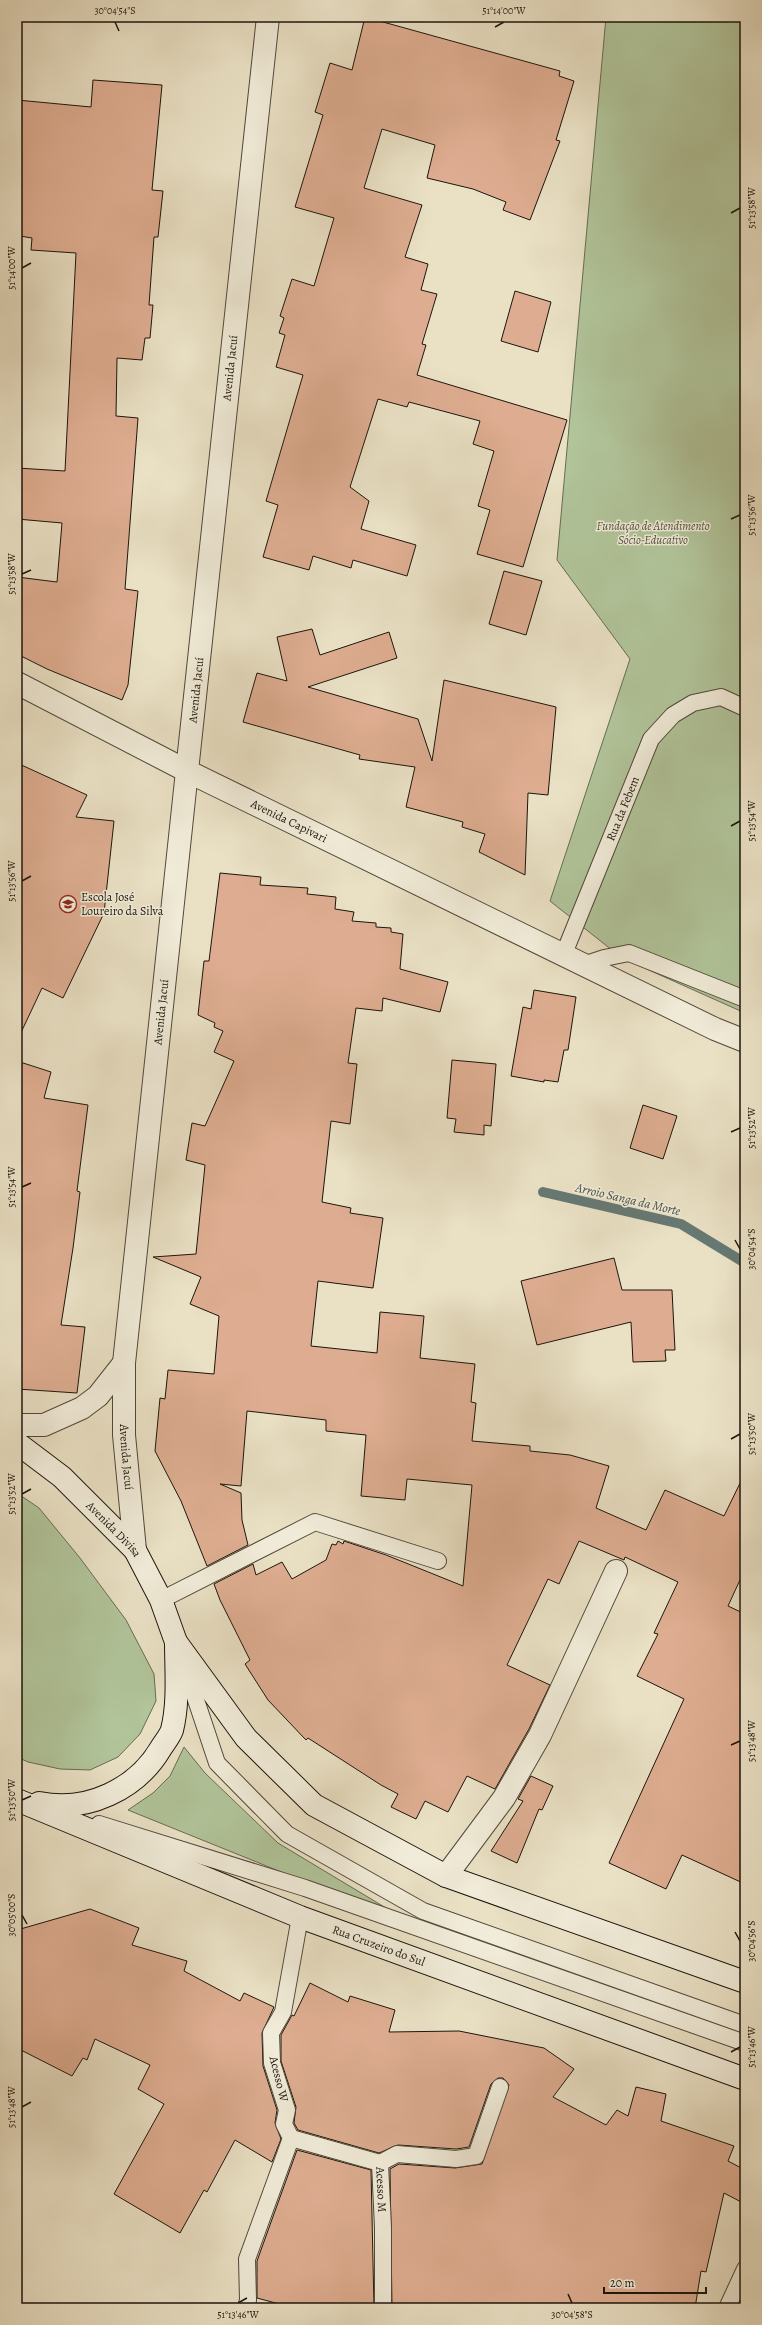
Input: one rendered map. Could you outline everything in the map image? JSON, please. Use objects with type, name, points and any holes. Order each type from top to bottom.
[{"type":"street","name":"Avenida Jacuí","points":[[135,1550],[124,1434],[124,1363],[268,17]]},
{"type":"street","name":"Avenida Capivari","points":[[17,683],[187,771],[563,956],[715,1029],[745,1040]]},
{"type":"street","points":[[17,1425],[44,1425],[82,1408],[98,1396],[124,1363]]},
{"type":"street","name":"Avenida Divisa","points":[[17,1443],[62,1477],[135,1550],[161,1600],[176,1642]]},
{"type":"street","points":[[446,1876],[504,1798],[540,1735],[616,1571]]},
{"type":"street","points":[[176,1642],[246,1738],[314,1805],[446,1876],[745,1982]]},
{"type":"street","points":[[17,1799],[51,1806],[85,1803],[122,1790],[153,1762],[172,1731],[176,1695],[176,1642]]},
{"type":"street","name":"Rua Cruzeiro do Sul","points":[[17,1799],[300,1917],[745,2079]]},
{"type":"lane","name":"Rua da Febem","points":[[563,956],[651,739],[672,715],[693,703],[720,697],[745,708]]},
{"type":"lane","points":[[583,965],[629,953],[745,999]]},
{"type":"lane","points":[[161,1600],[315,1522],[438,1561]]},
{"type":"lane","points":[[176,1642],[217,1763],[287,1834],[423,1911],[745,2025]]},
{"type":"lane","points":[[17,1799],[305,1888],[745,2043]]},
{"type":"lane","name":"Acesso W","points":[[291,2138],[284,2124],[287,2110],[272,2063],[271,2033],[283,2012],[300,1917]]},
{"type":"lane","points":[[380,2163],[397,2154],[456,2159],[476,2156],[500,2087]]},
{"type":"lane","points":[[246,2308],[248,2300],[247,2259],[291,2138]]},
{"type":"lane","name":"Acesso M","points":[[291,2138],[380,2163],[383,2228],[383,2308]]},
{"type":"lane","points":[[727,2308],[745,2269]]},
{"type":"green space","name":"Fundação de Atendimento Sócio-Educativo","points":[[606,17],[745,17],[745,1013],[622,958],[550,901],[630,659],[557,560]]},
{"type":"green space","points":[[17,1493],[39,1508],[80,1558],[126,1620],[154,1674],[156,1701],[140,1734],[118,1757],[90,1770],[60,1769],[28,1762],[17,1757]]},
{"type":"green space","points":[[184,1747],[205,1773],[278,1843],[396,1914],[306,1882],[128,1810],[153,1793],[170,1776]]},
{"type":"building","points":[[365,17],[560,71],[559,76],[574,81],[556,140],[560,141],[530,220],[503,210],[506,202],[473,189],[427,178],[435,145],[382,129],[364,188],[422,205],[405,257],[428,264],[421,290],[437,294],[422,344],[426,345],[417,375],[567,420],[523,567],[477,554],[490,510],[478,506],[494,451],[473,444],[480,421],[409,402],[407,407],[378,399],[350,487],[369,501],[361,529],[416,545],[407,576],[353,560],[351,568],[313,556],[309,570],[263,557],[278,505],[266,501],[303,375],[276,367],[285,335],[279,333],[284,318],[280,316],[292,279],[314,286],[334,218],[295,207],[323,115],[315,112],[330,63],[352,70]]},
{"type":"building","points":[[93,80],[162,85],[152,190],[163,191],[158,237],[154,237],[149,305],[153,305],[150,338],[145,338],[142,360],[117,358],[116,416],[138,418],[125,589],[138,591],[128,685],[122,700],[47,669],[17,654],[17,577],[57,582],[62,523],[17,519],[17,468],[65,471],[76,253],[31,250],[32,238],[20,236],[20,229],[17,229],[17,100],[91,107]]},
{"type":"building","points":[[515,291],[551,302],[538,352],[501,341]]},
{"type":"building","points":[[504,571],[542,581],[526,635],[489,624]]},
{"type":"building","points":[[312,629],[320,655],[389,632],[397,658],[308,687],[418,719],[432,761],[444,680],[556,707],[548,795],[528,793],[525,875],[479,852],[485,834],[462,827],[463,822],[406,807],[415,767],[359,759],[360,755],[243,722],[257,673],[287,681],[277,637]]},
{"type":"building","points":[[17,763],[87,795],[76,817],[114,821],[104,913],[63,998],[42,988],[17,1041]]},
{"type":"building","points":[[220,873],[261,877],[260,885],[308,888],[307,894],[336,897],[335,909],[354,912],[352,921],[376,923],[376,927],[391,928],[391,932],[403,934],[400,969],[448,982],[440,1012],[383,998],[382,1011],[356,1008],[348,1063],[357,1064],[350,1124],[331,1121],[322,1202],[351,1208],[350,1213],[383,1218],[373,1288],[318,1281],[311,1346],[377,1353],[380,1312],[424,1316],[420,1358],[475,1364],[471,1402],[476,1403],[472,1441],[530,1446],[530,1451],[570,1455],[609,1466],[596,1508],[646,1530],[665,1490],[724,1516],[745,1473],[745,1569],[728,1606],[745,1614],[745,1884],[682,1855],[666,1889],[609,1863],[684,1699],[637,1676],[658,1634],[654,1633],[678,1582],[625,1557],[624,1560],[579,1541],[559,1584],[548,1579],[507,1665],[550,1685],[529,1729],[495,1789],[467,1776],[448,1812],[425,1801],[416,1819],[391,1807],[398,1794],[381,1785],[308,1738],[306,1740],[268,1700],[245,1664],[250,1660],[220,1600],[214,1584],[253,1564],[256,1575],[282,1562],[292,1579],[326,1560],[332,1544],[336,1545],[338,1541],[343,1544],[344,1541],[386,1555],[463,1586],[472,1485],[407,1479],[405,1500],[361,1496],[366,1435],[326,1431],[326,1420],[247,1411],[241,1486],[220,1484],[241,1493],[242,1520],[248,1545],[207,1566],[181,1501],[155,1451],[160,1398],[165,1399],[168,1370],[214,1374],[219,1316],[190,1304],[201,1277],[153,1257],[196,1254],[205,1165],[186,1160],[192,1123],[205,1126],[234,1061],[214,1052],[223,1031],[214,1027],[215,1023],[198,1015],[204,961],[209,961]]},
{"type":"building","points":[[534,990],[576,997],[568,1050],[564,1050],[558,1082],[544,1080],[544,1082],[511,1076],[523,1007],[531,1009]]},
{"type":"building","points":[[452,1060],[496,1064],[491,1126],[484,1125],[484,1135],[454,1132],[456,1119],[447,1118]]},
{"type":"building","points":[[17,1061],[51,1072],[44,1098],[88,1105],[77,1191],[80,1192],[61,1325],[85,1327],[77,1393],[17,1389]]},
{"type":"building","points":[[643,1105],[677,1116],[663,1159],[630,1148]]},
{"type":"building","points":[[614,1258],[622,1290],[672,1290],[675,1350],[665,1350],[666,1361],[633,1362],[631,1322],[537,1345],[521,1281]]},
{"type":"building","points":[[531,1776],[553,1786],[542,1810],[539,1809],[517,1863],[491,1851],[523,1801],[518,1799]]},
{"type":"building","points":[[90,1909],[139,1928],[132,1945],[187,1961],[184,1971],[240,2001],[244,1993],[274,2007],[262,2033],[263,2066],[277,2110],[275,2123],[281,2139],[272,2162],[235,2140],[207,2192],[204,2190],[180,2233],[114,2194],[164,2104],[138,2089],[150,2065],[95,2039],[87,2060],[83,2058],[72,2076],[17,2048],[17,1930]]},
{"type":"building","points":[[310,1983],[348,2002],[350,1996],[395,2010],[389,2032],[459,2031],[544,2048],[574,2069],[553,2097],[606,2125],[617,2110],[628,2116],[636,2087],[666,2094],[661,2121],[734,2146],[728,2161],[745,2170],[745,2204],[724,2193],[706,2272],[701,2271],[695,2308],[392,2308],[390,2169],[399,2164],[455,2168],[482,2164],[509,2085],[503,2078],[498,2078],[491,2084],[469,2147],[456,2149],[398,2145],[379,2153],[298,2130],[294,2123],[296,2107],[281,2061],[281,2035],[292,2015],[294,2016]]},
{"type":"building","points":[[297,2150],[371,2170],[374,2308],[294,2308],[257,2298],[257,2261]]},
{"type":"waterway","name":"Arroio Sanga da Morte","points":[[543,1192],[681,1224],[745,1263]]},
{"type":"place","name":"Escola José Loureiro da Silva","points":[[68,904]]}]
